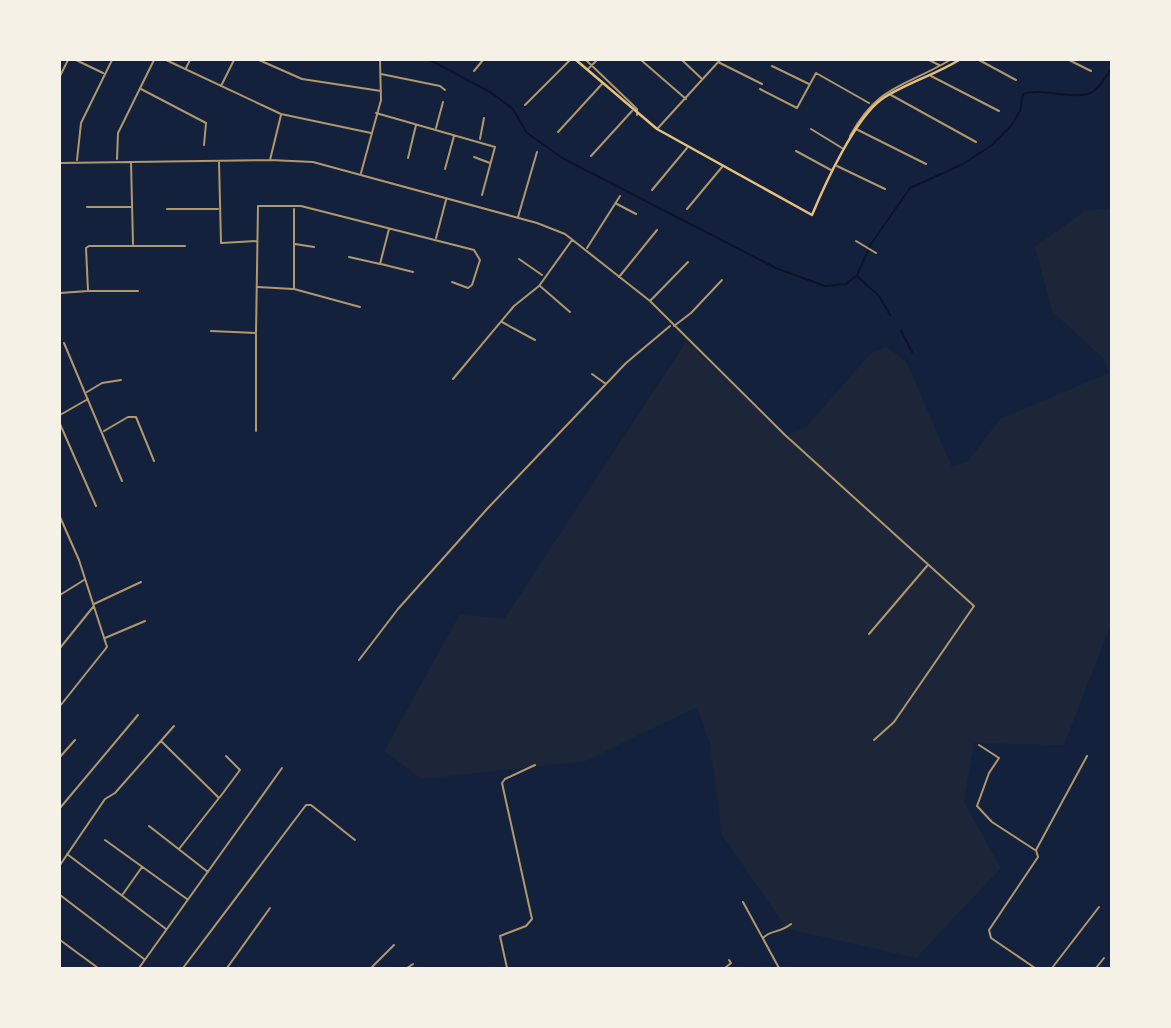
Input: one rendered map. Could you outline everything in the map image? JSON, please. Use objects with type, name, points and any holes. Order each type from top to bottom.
[{"type":"main road","points":[[576,60],[632,111],[657,129],[812,215],[855,129],[872,107],[890,94],[960,60]]},
{"type":"street","points":[[60,76],[68,60]]},
{"type":"street","points":[[76,60],[104,74]]},
{"type":"street","points":[[77,162],[80,123],[111,60]]},
{"type":"street","points":[[117,160],[118,133],[154,60]]},
{"type":"street","points":[[166,60],[281,114],[371,133]]},
{"type":"street","points":[[186,69],[190,60]]},
{"type":"street","points":[[221,86],[233,60]]},
{"type":"street","points":[[259,60],[302,79],[381,91]]},
{"type":"street","points":[[361,174],[381,91],[380,60]]},
{"type":"street","points":[[474,71],[483,60]]},
{"type":"street","points":[[525,104],[570,60]]},
{"type":"street","points":[[583,66],[587,60],[627,96],[637,109],[637,115]]},
{"type":"street","points":[[587,70],[597,60]]},
{"type":"street","points":[[641,60],[687,99]]},
{"type":"street","points":[[681,60],[702,78]]},
{"type":"street","points":[[657,129],[687,99],[718,60],[762,84]]},
{"type":"street","points":[[929,60],[940,65]]},
{"type":"street","points":[[821,194],[843,148],[870,104],[889,91],[950,60]]},
{"type":"street","points":[[979,60],[1016,80]]},
{"type":"street","points":[[1069,60],[1091,71]]},
{"type":"street","points":[[772,66],[810,85]]},
{"type":"street","points":[[760,89],[797,108],[816,73],[870,104]]},
{"type":"street","points":[[380,74],[440,86],[445,90]]},
{"type":"street","points":[[931,76],[999,111]]},
{"type":"street","points":[[558,132],[603,83]]},
{"type":"street","points":[[140,89],[206,123],[204,145]]},
{"type":"street","points":[[890,94],[976,142]]},
{"type":"street","points":[[436,129],[443,102]]},
{"type":"street","points":[[591,156],[632,111]]},
{"type":"street","points":[[376,113],[479,140],[495,147],[482,195]]},
{"type":"street","points":[[270,160],[281,114]]},
{"type":"street","points":[[479,140],[484,118]]},
{"type":"street","points":[[408,158],[416,124]]},
{"type":"street","points":[[855,129],[926,164]]},
{"type":"street","points":[[811,130],[843,148]]},
{"type":"street","points":[[445,169],[454,134]]},
{"type":"street","points":[[652,190],[688,147]]},
{"type":"street","points":[[796,151],[832,170]]},
{"type":"street","points":[[517,218],[537,152]]},
{"type":"street","points":[[474,157],[491,163]]},
{"type":"street","points":[[60,163],[117,160],[313,162],[558,230],[573,239],[650,301],[775,426],[974,606],[894,722],[874,740]]},
{"type":"street","points":[[131,160],[133,245]]},
{"type":"street","points":[[219,161],[221,243],[257,241]]},
{"type":"street","points":[[687,209],[723,166]]},
{"type":"street","points":[[837,166],[885,189]]},
{"type":"street","points":[[586,250],[620,196]]},
{"type":"street","points":[[435,239],[446,200]]},
{"type":"street","points":[[616,203],[636,214]]},
{"type":"street","points":[[256,430],[258,206],[301,206],[474,250],[480,260],[470,287],[452,282]]},
{"type":"street","points":[[87,207],[132,207]]},
{"type":"street","points":[[294,207],[295,289]]},
{"type":"street","points":[[167,209],[219,209]]},
{"type":"street","points":[[380,264],[389,228]]},
{"type":"street","points":[[619,278],[657,230]]},
{"type":"street","points":[[453,379],[501,321],[539,286],[543,276],[573,239]]},
{"type":"street","points":[[856,241],[876,253]]},
{"type":"street","points":[[295,244],[314,247]]},
{"type":"street","points":[[88,291],[86,248],[95,245],[184,246]]},
{"type":"street","points":[[349,257],[413,272]]},
{"type":"street","points":[[519,259],[543,276]]},
{"type":"street","points":[[650,301],[688,262]]},
{"type":"street","points":[[359,660],[398,609],[482,514],[628,361],[691,313],[722,280]]},
{"type":"street","points":[[539,286],[570,312]]},
{"type":"street","points":[[258,287],[295,289],[360,307]]},
{"type":"street","points":[[60,293],[138,291]]},
{"type":"street","points":[[501,321],[535,340]]},
{"type":"street","points":[[211,331],[256,333]]},
{"type":"street","points":[[64,343],[122,481]]},
{"type":"street","points":[[592,374],[607,385]]},
{"type":"street","points":[[86,393],[102,383],[121,380]]},
{"type":"street","points":[[60,415],[88,399]]},
{"type":"street","points":[[103,432],[128,417],[136,417],[154,461]]},
{"type":"street","points":[[60,425],[96,506]]},
{"type":"street","points":[[60,517],[105,638],[106,651],[60,706]]},
{"type":"street","points":[[869,634],[928,565]]},
{"type":"street","points":[[60,595],[85,580]]},
{"type":"street","points":[[60,648],[93,606],[141,582]]},
{"type":"street","points":[[105,638],[145,621]]},
{"type":"street","points":[[60,808],[138,715]]},
{"type":"street","points":[[60,864],[105,799],[115,793],[174,726]]},
{"type":"street","points":[[60,757],[75,740]]},
{"type":"street","points":[[161,741],[219,798]]},
{"type":"street","points":[[979,746],[999,758],[989,773],[977,806],[992,822],[1036,850],[1038,857],[989,934],[1035,968]]},
{"type":"street","points":[[179,849],[240,770],[226,755]]},
{"type":"street","points":[[1036,850],[1087,756]]},
{"type":"street","points":[[507,968],[500,936],[526,926],[532,919],[502,783],[535,765]]},
{"type":"street","points":[[139,968],[282,768]]},
{"type":"street","points":[[183,968],[306,805],[311,805],[355,840]]},
{"type":"street","points":[[149,826],[208,872]]},
{"type":"street","points":[[105,840],[188,900]]},
{"type":"street","points":[[67,854],[166,930]]},
{"type":"street","points":[[122,895],[142,867]]},
{"type":"street","points":[[60,895],[145,959]]},
{"type":"street","points":[[743,902],[779,968]]},
{"type":"street","points":[[1052,968],[1099,907]]},
{"type":"street","points":[[227,968],[270,908]]},
{"type":"street","points":[[762,939],[791,924]]},
{"type":"street","points":[[60,940],[98,968]]},
{"type":"street","points":[[371,968],[394,945]]},
{"type":"street","points":[[1096,968],[1104,958]]},
{"type":"street","points":[[725,968],[731,963],[729,961]]},
{"type":"street","points":[[407,968],[413,964]]},
{"type":"shaded area","points":[[1111,208],[1111,624],[1064,745],[974,743],[964,802],[1001,868],[916,958],[779,927],[783,923],[722,835],[710,744],[697,707],[585,761],[422,779],[384,751],[460,614],[504,619],[686,342],[788,435],[807,426],[871,353],[886,347],[906,361],[952,467],[968,461],[1000,419],[1109,373],[1103,358],[1052,311],[1035,247],[1085,211]]},
{"type":"waterway","points":[[430,60],[490,92],[512,108],[527,133],[564,159],[776,268],[825,286],[846,284],[857,275],[871,244],[910,188],[963,164],[992,145],[1011,126],[1020,111],[1023,94],[1087,94],[1097,89],[1112,69]]},
{"type":"waterway","points":[[857,276],[879,296],[890,315]]},
{"type":"waterway","points":[[901,331],[912,352]]}]
